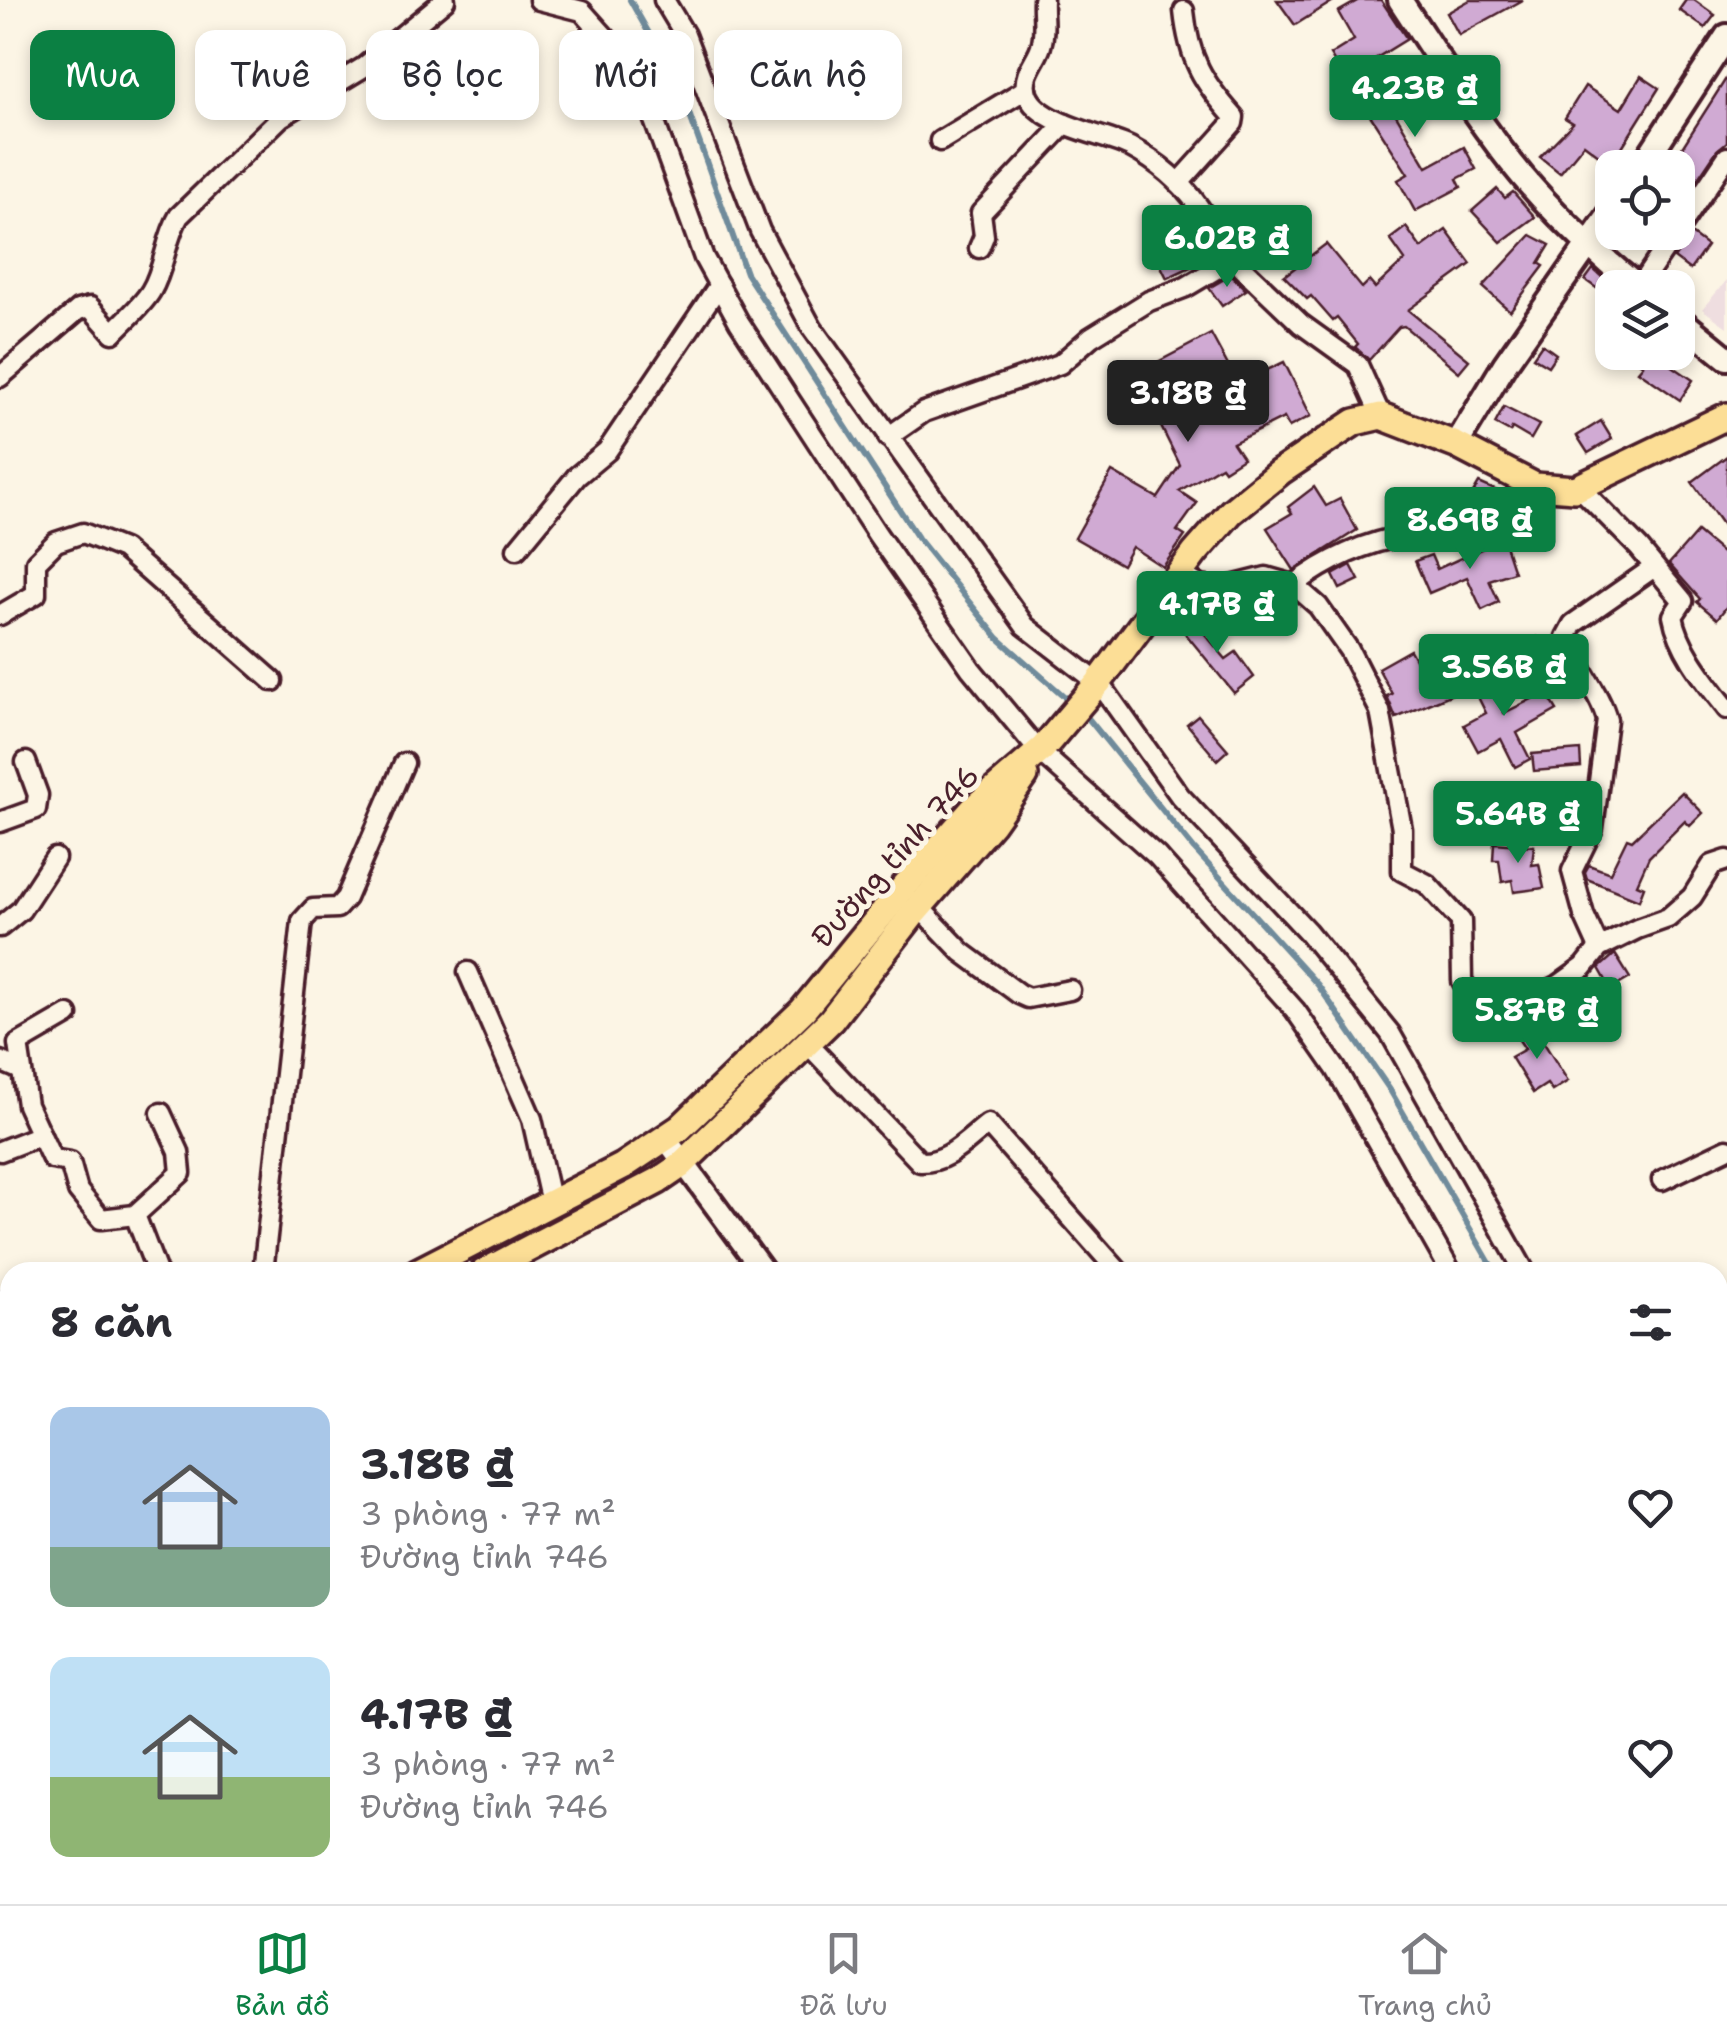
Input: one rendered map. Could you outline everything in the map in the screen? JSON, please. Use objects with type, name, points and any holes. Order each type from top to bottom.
[{"type":"main road","points":[[1400,0],[1522,176],[1589,247],[1617,270]]},
{"type":"main road","points":[[1653,150],[1727,36]]},
{"type":"main road","points":[[1456,445],[1506,364],[1595,238]]},
{"type":"main road","points":[[1695,332],[1727,358]]},
{"type":"main road","points":[[1040,751],[1231,512],[1280,472],[1356,422],[1380,416],[1456,445],[1535,486],[1554,489],[1579,487],[1727,416]]},
{"type":"main road","name":"Đường tỉnh 746","points":[[503,1262],[658,1181],[684,1162],[808,1044],[992,822],[1040,751]]},
{"type":"main road","name":"Đường tỉnh 746","points":[[436,1262],[666,1139],[803,1010],[903,888],[976,807],[1040,751]]},
{"type":"street","points":[[0,377],[78,310],[90,307],[113,333],[151,292],[167,252],[170,230],[179,216],[282,117],[364,67],[445,0]]},
{"type":"street","points":[[539,0],[582,11],[616,49],[651,112],[704,258],[739,322],[971,670],[1040,751],[1157,856],[1295,1010],[1336,1069],[1445,1262]]},
{"type":"street","points":[[664,0],[685,35],[760,231],[812,328],[1025,626],[1098,683],[1180,796],[1306,931],[1390,1034],[1519,1262]]},
{"type":"street","points":[[1043,0],[1041,48],[1028,73],[1026,89],[1030,100],[1056,122],[1128,146],[1170,172],[1233,259],[1301,324],[1358,365],[1380,416]]},
{"type":"street","points":[[1179,184],[1226,132],[1234,116],[1204,84],[1188,43],[1184,11]]},
{"type":"street","points":[[940,140],[1026,89]]},
{"type":"street","points":[[979,248],[984,236],[982,213],[1064,124]]},
{"type":"street","points":[[1695,205],[1727,157]]},
{"type":"street","points":[[888,437],[924,412],[1060,364],[1091,337],[1149,301],[1186,287],[1233,259]]},
{"type":"street","points":[[517,548],[576,476],[607,451],[719,285]]},
{"type":"street","points":[[1294,585],[1338,558],[1402,536],[1464,531],[1511,518],[1535,486]]},
{"type":"street","points":[[1579,487],[1683,601],[1673,616],[1676,632],[1727,709]]},
{"type":"street","points":[[0,615],[36,594],[36,562],[56,542],[83,532],[123,550],[272,682]]},
{"type":"street","points":[[1598,948],[1572,871],[1593,828],[1608,720],[1572,656],[1566,637],[1573,624],[1652,568]]},
{"type":"street","points":[[1180,574],[1202,586],[1219,589],[1266,577],[1294,585],[1318,606],[1350,650],[1380,711],[1402,829],[1402,871],[1427,884],[1460,921],[1462,981],[1482,1007],[1508,1012],[1558,986],[1584,967],[1598,948],[1668,918],[1692,897],[1712,865],[1727,860]]},
{"type":"street","points":[[0,822],[36,809],[38,795],[26,762]]},
{"type":"street","points":[[265,1262],[302,921],[313,910],[336,908],[346,898],[404,763]]},
{"type":"street","points":[[0,927],[20,910],[55,858]]},
{"type":"street","points":[[919,908],[962,952],[1019,994],[1028,998],[1070,990]]},
{"type":"street","points":[[468,972],[532,1120],[551,1203]]},
{"type":"street","points":[[68,1015],[18,1044],[27,1105],[52,1160],[70,1162],[78,1191],[102,1219],[134,1215],[181,1173],[178,1152],[161,1113]]},
{"type":"street","points":[[808,1044],[920,1162],[934,1162],[950,1154],[988,1124],[1109,1262]]},
{"type":"street","points":[[0,1061],[22,1070]]},
{"type":"street","points":[[0,1151],[41,1135]]},
{"type":"street","points":[[666,1139],[757,1262]]},
{"type":"street","points":[[1662,1180],[1727,1148]]},
{"type":"street","points":[[134,1215],[153,1262]]},
{"type":"shaded area","points":[[1727,280],[1727,327],[1702,309]]},
{"type":"building","points":[[1277,0],[1335,0],[1295,25]]},
{"type":"building","points":[[1359,0],[1381,0],[1407,39],[1344,78],[1330,55],[1354,40],[1338,12]]},
{"type":"building","points":[[1470,0],[1523,0],[1459,35],[1447,13]]},
{"type":"building","points":[[1686,0],[1694,0],[1715,15],[1705,28],[1679,10]]},
{"type":"building","points":[[1417,63],[1436,90],[1396,115],[1427,167],[1464,147],[1476,169],[1457,179],[1461,187],[1415,211],[1398,180],[1408,174],[1361,101]]},
{"type":"building","points":[[1641,76],[1659,88],[1620,150],[1595,152],[1584,144],[1560,173],[1540,157],[1573,123],[1565,118],[1585,86],[1621,109]]},
{"type":"building","points":[[1727,77],[1727,142],[1695,183],[1695,150],[1680,150]]},
{"type":"building","points":[[1497,189],[1505,198],[1513,192],[1535,217],[1501,242],[1472,211]]},
{"type":"building","points":[[1196,226],[1214,256],[1167,278],[1152,248]]},
{"type":"building","points":[[1406,227],[1421,248],[1446,230],[1471,264],[1408,310],[1469,360],[1459,372],[1404,326],[1369,360],[1355,347],[1358,344],[1337,318],[1333,321],[1311,296],[1307,299],[1284,276],[1326,244],[1362,288],[1369,281],[1375,288],[1405,260],[1390,239]]},
{"type":"building","points":[[1531,235],[1550,245],[1539,263],[1544,266],[1510,311],[1483,287]]},
{"type":"building","points":[[1695,237],[1707,246],[1690,270],[1674,258],[1680,250],[1695,250]]},
{"type":"building","points":[[1593,269],[1595,287],[1585,280]]},
{"type":"building","points":[[1231,275],[1246,290],[1222,306],[1209,288]]},
{"type":"building","points":[[1211,334],[1238,384],[1284,362],[1311,416],[1289,427],[1284,418],[1233,443],[1243,458],[1179,491],[1197,503],[1177,531],[1185,536],[1163,567],[1132,547],[1122,565],[1075,538],[1112,472],[1158,498],[1180,465],[1135,374]]},
{"type":"building","points":[[1542,344],[1556,354],[1548,366],[1533,357]]},
{"type":"building","points":[[1678,370],[1693,380],[1680,400],[1638,371]]},
{"type":"building","points":[[1504,407],[1539,425],[1531,439],[1495,424]]},
{"type":"building","points":[[1601,421],[1612,439],[1588,453],[1577,436]]},
{"type":"building","points":[[1727,456],[1727,531],[1692,482]]},
{"type":"building","points":[[1479,483],[1511,497],[1480,512],[1460,515]]},
{"type":"building","points":[[1314,487],[1326,506],[1340,499],[1357,530],[1294,570],[1267,528],[1292,513],[1288,507]]},
{"type":"building","points":[[1697,532],[1727,557],[1727,606],[1717,619],[1697,602],[1700,599],[1669,564]]},
{"type":"building","points":[[1503,539],[1514,572],[1489,580],[1499,602],[1482,610],[1467,577],[1429,593],[1415,561],[1431,555],[1437,569]]},
{"type":"building","points":[[1351,565],[1359,580],[1340,589],[1333,575]]},
{"type":"building","points":[[1187,613],[1226,659],[1236,652],[1254,677],[1234,693],[1176,622]]},
{"type":"building","points":[[1537,637],[1544,650],[1502,672],[1496,659]]},
{"type":"building","points":[[1410,650],[1426,679],[1454,667],[1464,689],[1396,718],[1387,696],[1392,694],[1378,668]]},
{"type":"building","points":[[1482,667],[1504,713],[1546,692],[1557,710],[1517,733],[1530,759],[1515,767],[1501,739],[1478,751],[1464,725],[1486,713],[1467,675]]},
{"type":"building","points":[[1198,715],[1228,750],[1217,760],[1187,724]]},
{"type":"building","points":[[1580,750],[1581,767],[1534,771],[1532,754]]},
{"type":"building","points":[[1682,792],[1703,813],[1690,826],[1685,821],[1649,857],[1637,884],[1644,887],[1639,900],[1587,879],[1589,865],[1610,873],[1627,838],[1632,840]]},
{"type":"building","points":[[1494,843],[1534,846],[1532,865],[1539,864],[1544,888],[1514,892],[1512,880],[1502,882],[1499,860],[1493,860]]},
{"type":"building","points":[[1615,954],[1630,978],[1611,989],[1599,968]]},
{"type":"building","points":[[1532,1024],[1568,1081],[1552,1091],[1547,1084],[1533,1093],[1511,1057],[1525,1049],[1515,1034]]},
{"type":"waterway","points":[[630,0],[680,88],[746,273],[918,538],[998,638],[1073,704]]},
{"type":"waterway","points":[[1083,712],[1194,849],[1318,985],[1390,1090],[1489,1262]]}]
